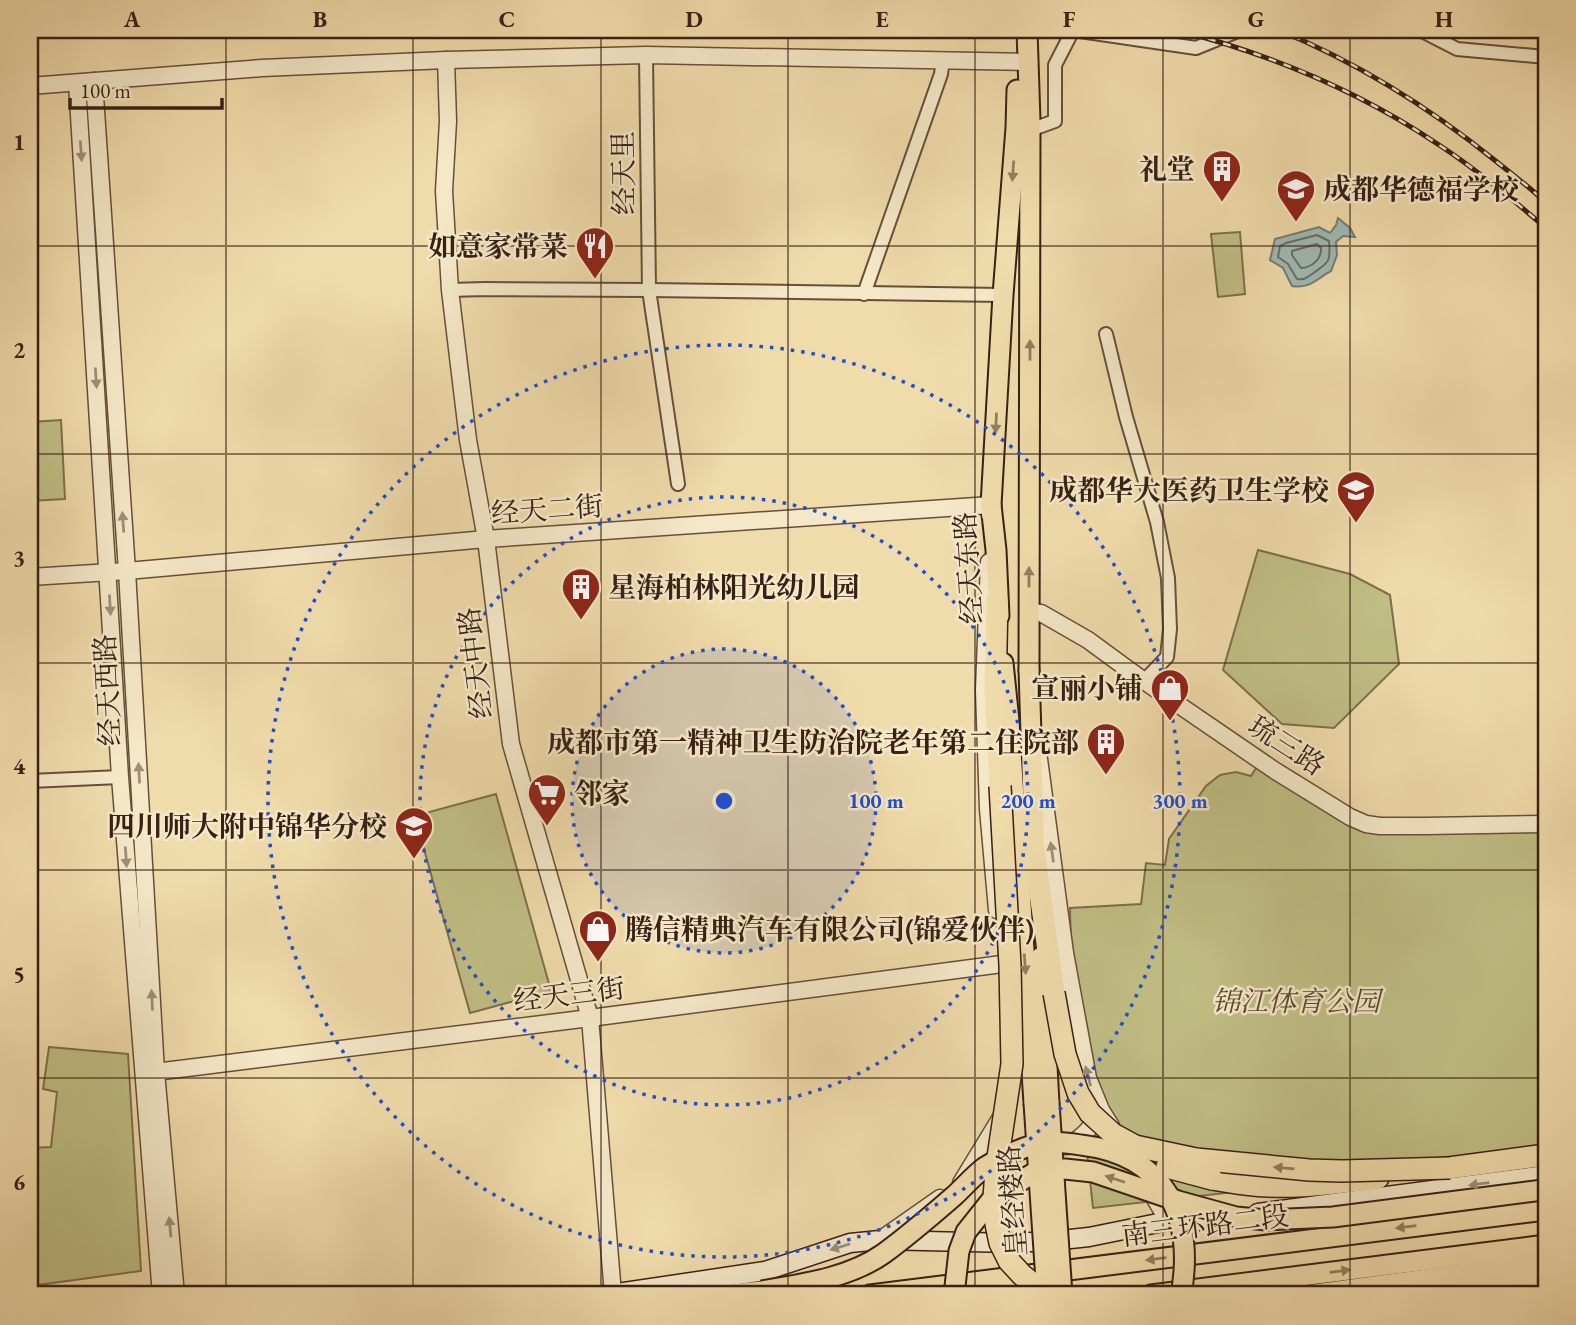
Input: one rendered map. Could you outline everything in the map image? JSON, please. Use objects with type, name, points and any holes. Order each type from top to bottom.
[{"type":"highway","points":[[997,600],[995,692],[1010,965],[1012,1063],[994,1198],[1000,1243],[1009,1261],[1047,1295]]},
{"type":"highway","points":[[1034,850],[1065,1054],[1078,1093],[1090,1113],[1113,1134],[1135,1146],[1196,1159],[1309,1170],[1450,1168]]},
{"type":"highway","points":[[1121,1154],[1212,1179],[1274,1186],[1342,1182],[1546,1156]]},
{"type":"highway","points":[[1404,1295],[1546,1275]]},
{"type":"main road","name":"经天东路","points":[[1016,30],[1023,62],[1030,130],[1029,670],[1042,1103]]},
{"type":"main road","name":"经天东路","points":[[1027,30],[1016,128],[1003,295],[991,505],[1042,1103]]},
{"type":"main road","name":"皇经楼路","points":[[1042,1103],[1047,1295]]},
{"type":"main road","name":"皇经楼路","points":[[1042,1103],[1062,1295]]},
{"type":"main road","points":[[724,1295],[808,1283],[856,1268],[882,1255],[986,1166],[1026,1147],[1055,1141],[1093,1146],[1121,1154],[1144,1168],[1164,1186],[1179,1215],[1183,1236],[1185,1272],[1181,1295]]},
{"type":"main road","points":[[954,1295],[959,1251],[975,1219],[993,1198],[1032,1174],[1065,1169],[1093,1172],[1178,1201],[1236,1217],[1266,1220],[1333,1217],[1545,1185]]},
{"type":"main road","points":[[609,1295],[765,1271],[850,1243],[880,1240],[1013,1243],[1090,1237],[1168,1221],[1190,1222],[1545,1185]]},
{"type":"main road","name":"南三环路二段","points":[[870,1295],[1546,1210]]},
{"type":"main road","points":[[1151,1295],[1546,1245]]},
{"type":"main road","points":[[1308,1295],[1546,1263]]},
{"type":"main road","points":[[1529,1295],[1546,1293]]},
{"type":"street","points":[[1030,130],[1055,121],[1055,65],[1073,30],[1196,48],[1240,30]]},
{"type":"street","points":[[1420,30],[1457,49],[1546,57]]},
{"type":"street","points":[[30,86],[262,68],[646,55],[1023,62]]},
{"type":"street","name":"经天里","points":[[646,55],[649,290],[678,484]]},
{"type":"street","name":"经天中路","points":[[446,60],[448,121],[444,191],[450,290],[468,440],[486,539],[511,744],[590,1018],[609,1295]]},
{"type":"street","points":[[864,294],[942,74],[943,60]]},
{"type":"street","name":"经天西路","points":[[85,82],[127,571],[161,1295]]},
{"type":"street","name":"经天西路","points":[[85,82],[120,777],[149,1073],[176,1295]]},
{"type":"street","points":[[450,290],[1003,295]]},
{"type":"street","points":[[1106,334],[1126,417],[1157,522],[1168,578],[1170,629],[1167,657],[1144,681]]},
{"type":"street","points":[[880,1240],[960,1184],[1000,1119],[1013,1087],[988,809],[984,690],[991,505]]},
{"type":"street","name":"经天二街","points":[[30,577],[108,573],[486,539],[991,505]]},
{"type":"street","name":"琉三路","points":[[1029,612],[1041,613],[1088,640],[1274,770],[1366,824],[1546,824]]},
{"type":"street","points":[[1029,670],[1065,953],[1088,1077],[1101,1110],[1168,1221]]},
{"type":"street","points":[[30,781],[120,777]]},
{"type":"street","name":"经天三街","points":[[149,1073],[1002,964]]},
{"type":"street","points":[[1000,1119],[1016,1143],[1034,1152],[1062,1149],[1082,1138],[1101,1110]]},
{"type":"green space","points":[[1240,232],[1245,294],[1218,297],[1211,234]]},
{"type":"green space","points":[[61,420],[65,499],[30,501],[30,422]]},
{"type":"green space","points":[[1258,550],[1350,574],[1390,595],[1399,664],[1334,728],[1282,724],[1223,670]]},
{"type":"green space","name":"锦江体育公园","points":[[1258,765],[1355,828],[1377,832],[1546,831],[1546,1157],[1093,1208],[1073,1024],[1070,908],[1141,904],[1146,863],[1165,865],[1169,839],[1206,786],[1220,775],[1236,772],[1251,776]]},
{"type":"green space","points":[[496,794],[551,991],[470,1013],[420,835],[429,812]]},
{"type":"green space","points":[[49,1047],[128,1054],[141,1271],[30,1286],[30,1148],[51,1147],[57,1092],[43,1089]]},
{"type":"water","points":[[1338,218],[1350,228],[1355,237],[1343,236],[1336,242],[1337,255],[1331,271],[1308,285],[1292,286],[1283,268],[1270,260],[1275,239],[1319,227],[1330,233]]},
{"type":"railway","points":[[1177,30],[1279,62],[1375,106],[1465,163],[1546,228]]},
{"type":"railway","points":[[1278,30],[1336,57],[1419,105],[1472,142],[1546,203]]},
{"type":"place","name":"礼堂","points":[[1222,203]]},
{"type":"place","name":"成都华德福学校","points":[[1296,223]]},
{"type":"place","name":"如意家常菜","points":[[595,280]]},
{"type":"place","name":"成都华大医药卫生学校","points":[[1356,524]]},
{"type":"place","name":"星海柏林阳光幼儿园","points":[[581,621]]},
{"type":"place","name":"宣丽小铺","points":[[1170,722]]},
{"type":"place","name":"成都市第一精神卫生防治院老年第二住院部","points":[[1106,776]]},
{"type":"place","name":"邻家","points":[[547,827]]},
{"type":"place","name":"四川师大附中锦华分校","points":[[414,860]]},
{"type":"place","name":"腾信精典汽车有限公司(锦爱伙伴)","points":[[598,963]]}]
